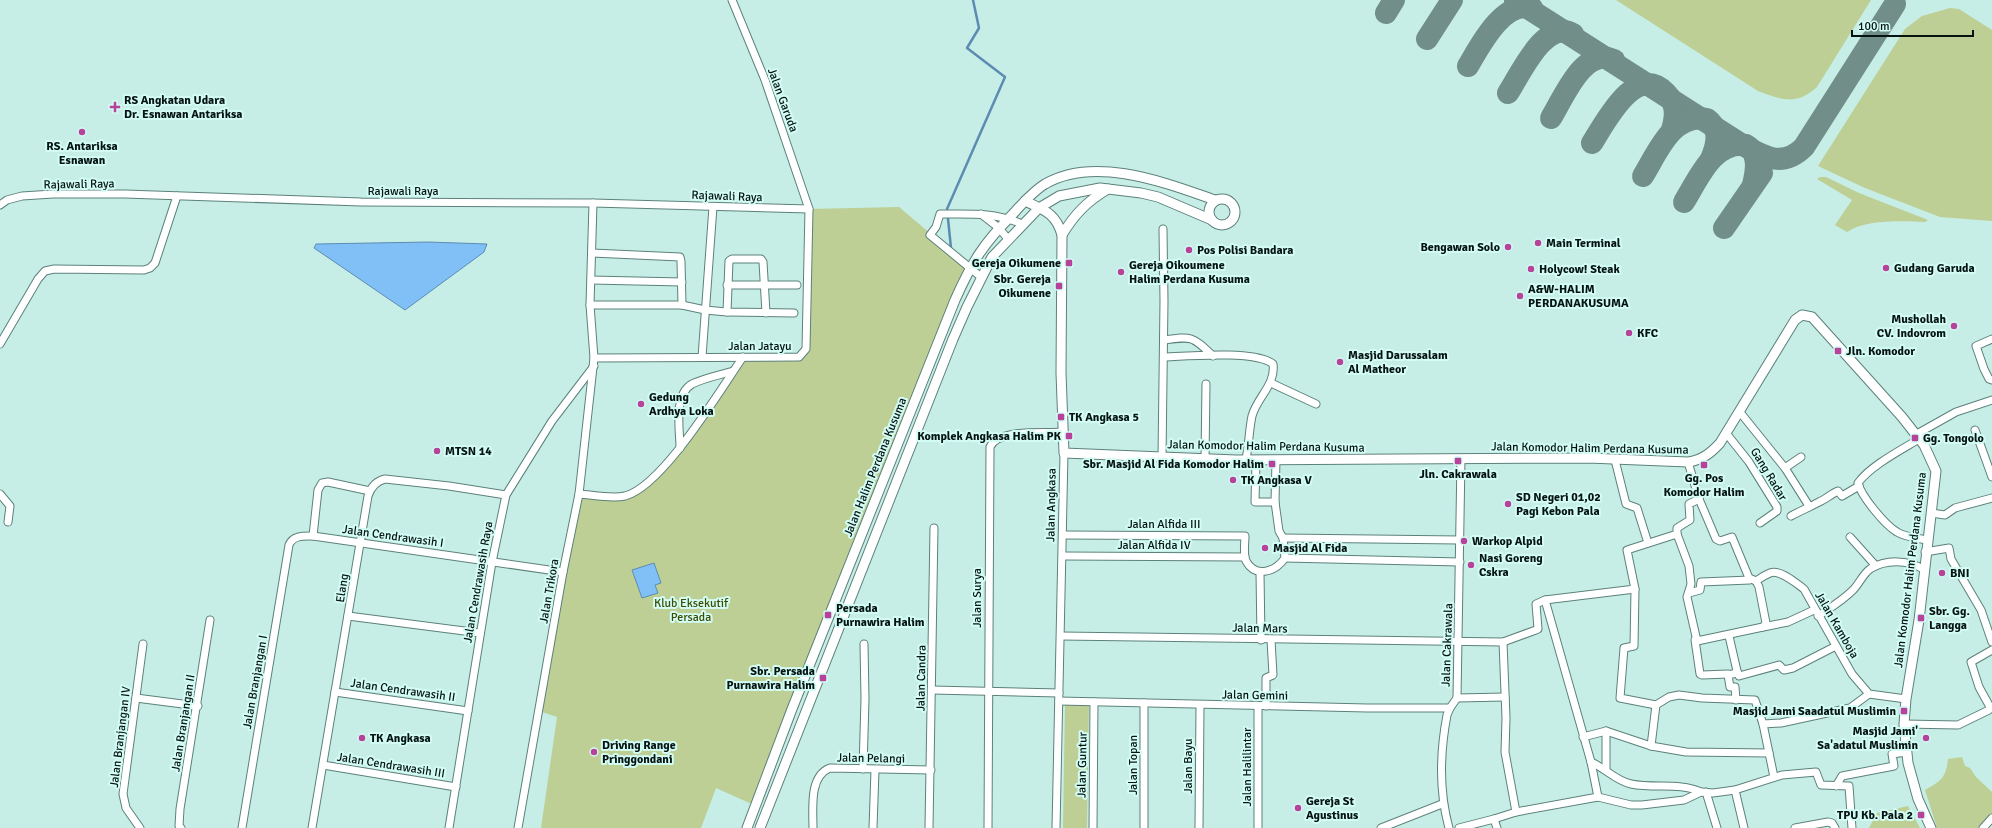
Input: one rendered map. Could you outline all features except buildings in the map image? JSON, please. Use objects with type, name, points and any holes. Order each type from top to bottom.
[{"type":"street","name":"Jalan Garuda","points":[[732,0],[765,80],[809,209]]},
{"type":"street","name":"Jalan Halim Perdana Kusuma","points":[[747,828],[955,300],[970,267],[989,238],[1030,195],[1051,181],[1070,174],[1092,171],[1110,172],[1164,182],[1215,200]]},
{"type":"street","name":"Jalan Halim Perdana Kusuma","points":[[760,828],[953,339],[981,277],[992,257],[1008,238],[1038,208],[1050,200],[1067,193],[1100,188],[1158,197],[1212,220]]},
{"type":"street","points":[[1062,235],[1072,218],[1090,200],[1108,189]]},
{"type":"street","name":"Rajawali Raya","points":[[0,205],[15,197],[53,194],[177,196],[361,202],[593,203],[809,209]]},
{"type":"street","points":[[0,344],[38,279],[46,271],[54,269],[144,270],[152,267],[155,263],[177,196]]},
{"type":"street","points":[[1221,199],[1230,202],[1233,205],[1234,215],[1231,221],[1226,224],[1218,224],[1212,220],[1209,210],[1215,200],[1221,199]]},
{"type":"street","name":"Jalan Angkasa","points":[[1025,201],[1052,215],[1056,220],[1062,235],[1061,373],[1064,453],[1063,556],[1056,828]]},
{"type":"street","name":"Jalan Trikora","points":[[518,828],[579,494],[594,366],[590,305],[593,203]]},
{"type":"street","points":[[702,357],[713,207]]},
{"type":"street","name":"Jalan Jatayu","points":[[594,358],[799,357],[806,349],[809,209]]},
{"type":"street","points":[[981,277],[930,235],[936,227],[942,214],[981,214],[1008,218],[1022,224]]},
{"type":"street","points":[[981,214],[999,228],[1008,238]]},
{"type":"street","points":[[1162,457],[1164,357],[1163,229]]},
{"type":"street","points":[[592,253],[678,256],[682,261],[682,305]]},
{"type":"street","points":[[727,312],[728,263],[731,260],[761,259],[763,262],[766,313]]},
{"type":"street","points":[[591,280],[682,282]]},
{"type":"street","points":[[727,284],[797,285]]},
{"type":"street","points":[[590,305],[682,305],[705,310],[727,312],[794,313]]},
{"type":"street","name":"Jalan Komodor Halim Perdana Kusuma","points":[[1064,453],[1251,460],[1461,459],[1695,461],[1709,454],[1726,433],[1795,320],[1802,316],[1809,316],[1816,320],[1835,344],[1902,417],[1930,456],[1936,471],[1904,724],[1907,752],[1918,799],[1930,828]]},
{"type":"street","points":[[1164,340],[1183,337],[1192,338],[1213,356]]},
{"type":"street","points":[[1992,339],[1976,346],[1984,369],[1992,380]]},
{"type":"street","points":[[1164,357],[1242,356],[1274,364],[1271,383],[1252,416],[1251,460],[1255,502],[1275,502]]},
{"type":"street","points":[[579,494],[620,496],[634,492],[666,466],[743,357]]},
{"type":"street","name":"Jalan Cendrawasih Raya","points":[[449,828],[492,562],[506,495],[552,420],[594,366]]},
{"type":"street","points":[[680,448],[680,411],[682,396],[686,390],[691,385],[698,382],[733,371]]},
{"type":"street","points":[[1271,383],[1316,404]]},
{"type":"street","points":[[1205,459],[1206,384]]},
{"type":"street","points":[[1927,540],[1896,531],[1870,504],[1858,482],[1917,437],[1956,412],[1992,400]]},
{"type":"street","points":[[1739,411],[1785,468],[1809,506]]},
{"type":"street","points":[[1975,430],[1992,477]]},
{"type":"street","name":"Jalan Surya","points":[[988,828],[990,447],[993,441],[1006,434],[1063,432]]},
{"type":"street","name":"Gang Radar","points":[[1726,433],[1749,462],[1777,507],[1777,511],[1760,523]]},
{"type":"street","points":[[1785,468],[1801,457]]},
{"type":"street","name":"Jalan Cakrawala","points":[[1449,828],[1442,804],[1442,765],[1445,725],[1450,708],[1457,698],[1461,459]]},
{"type":"street","points":[[1276,460],[1275,502],[1279,531],[1283,538],[1285,558]]},
{"type":"street","points":[[1615,460],[1626,504],[1637,508],[1648,543]]},
{"type":"street","points":[[1688,462],[1699,500],[1716,539],[1720,541],[1732,537],[1753,580],[1759,587],[1766,623],[1763,627]]},
{"type":"street","points":[[313,536],[318,490],[322,483],[328,482],[370,491],[378,482],[385,480],[449,486],[506,495]]},
{"type":"street","name":"Gang Radar","points":[[1791,516],[1809,506],[1818,503],[1838,491],[1842,496],[1859,486]]},
{"type":"street","name":"Elang","points":[[312,828],[360,542],[370,491]]},
{"type":"street","points":[[0,494],[10,506],[8,522]]},
{"type":"street","points":[[1931,513],[1946,514],[1955,508],[1992,498]]},
{"type":"street","points":[[1699,500],[1690,504],[1690,520],[1677,528],[1677,534],[1689,566],[1691,584],[1687,597],[1700,674],[1728,674],[1737,673],[1737,671]]},
{"type":"street","name":"Jalan Candra","points":[[929,828],[934,528]]},
{"type":"street","points":[[1677,534],[1627,550],[1635,589],[1634,646],[1624,648],[1620,699],[1656,705],[1669,697],[1679,695],[1756,701],[1763,724],[1774,777]]},
{"type":"street","name":"Jalan Alfida III","points":[[1063,535],[1245,536],[1245,557]]},
{"type":"street","name":"Jalan Cendrawasih I","points":[[292,540],[299,536],[313,536],[564,572]]},
{"type":"street","points":[[1850,537],[1876,566]]},
{"type":"street","points":[[1283,538],[1460,540]]},
{"type":"street","name":"Jalan Branjangan I","points":[[242,828],[289,545],[292,540]]},
{"type":"street","points":[[1925,552],[1949,548],[1951,559],[1981,610],[1992,642]]},
{"type":"street","name":"Jalan Alfida IV","points":[[1063,556],[1245,557]]},
{"type":"street","points":[[1245,557],[1252,568],[1260,572],[1274,569],[1285,558],[1460,562]]},
{"type":"street","points":[[1695,640],[1699,641],[1729,636],[1788,622],[1816,613],[1842,600],[1853,590],[1869,570],[1876,566],[1907,562],[1923,568]]},
{"type":"street","points":[[1260,572],[1261,640]]},
{"type":"street","name":"Jalan Kamboja","points":[[1689,593],[1700,590],[1701,582],[1753,580],[1771,573],[1786,577],[1804,589],[1816,613],[1852,674],[1869,694]]},
{"type":"street","points":[[1516,812],[1506,752],[1504,642],[1538,628],[1535,605],[1545,600],[1635,589]]},
{"type":"street","points":[[1545,600],[1591,762],[1598,797]]},
{"type":"street","points":[[348,616],[480,633]]},
{"type":"street","name":"Jalan Branjangan II","points":[[181,828],[179,826],[180,809],[198,706],[210,620]]},
{"type":"street","name":"Jalan Mars","points":[[1061,636],[1261,640],[1504,642]]},
{"type":"street","points":[[1729,636],[1739,676],[1779,665],[1784,670],[1793,668],[1836,646]]},
{"type":"street","name":"Jalan Halilintar","points":[[1258,828],[1262,706],[1266,678],[1273,675],[1271,640]]},
{"type":"street","name":"Jalan Branjangan IV","points":[[140,828],[126,808],[123,794],[143,644]]},
{"type":"street","points":[[863,769],[865,699],[864,644]]},
{"type":"street","points":[[1904,724],[1958,725],[1989,710],[1990,708],[1979,687],[1972,662],[1992,650]]},
{"type":"street","points":[[1728,674],[1730,688],[1735,687],[1736,700]]},
{"type":"street","points":[[932,690],[1059,693]]},
{"type":"street","name":"Jalan Cendrawasih II","points":[[335,692],[468,711]]},
{"type":"street","points":[[1763,724],[1781,723],[1850,708],[1869,694],[1906,699]]},
{"type":"street","points":[[1457,698],[1505,697]]},
{"type":"street","points":[[136,698],[198,706]]},
{"type":"street","name":"Jalan Gemini","points":[[1060,701],[1200,705],[1450,708]]},
{"type":"street","name":"Jalan Guntur","points":[[1093,828],[1094,702]]},
{"type":"street","name":"Jalan Topan","points":[[1144,703],[1144,828]]},
{"type":"street","name":"Jalan Bayu","points":[[1199,828],[1200,705]]},
{"type":"street","points":[[1651,746],[1656,705]]},
{"type":"street","points":[[1583,737],[1606,731],[1651,746],[1686,752],[1769,753]]},
{"type":"street","points":[[1606,731],[1606,770]]},
{"type":"street","points":[[1836,786],[1842,776],[1894,766],[1892,754],[1907,752]]},
{"type":"street","points":[[1591,762],[1631,784],[1683,787],[1713,793],[1735,790],[1774,777],[1816,772],[1821,785],[1849,786],[1852,828]]},
{"type":"street","name":"Jalan Cendrawasih III","points":[[323,765],[456,787]]},
{"type":"street","name":"Jalan Pelangi","points":[[813,828],[814,789],[820,774],[830,768],[931,770]]},
{"type":"street","points":[[872,828],[875,770]]},
{"type":"street","points":[[1735,790],[1744,828]]},
{"type":"street","points":[[1459,828],[1516,812],[1552,804],[1598,797],[1617,802],[1642,805],[1688,799],[1704,792]]},
{"type":"street","points":[[1704,792],[1717,828]]},
{"type":"street","points":[[1381,828],[1442,804]]},
{"type":"street","points":[[1983,828],[1992,818]]},
{"type":"street","points":[[1494,819],[1497,828]]},
{"type":"street","points":[[1795,828],[1828,822],[1832,823],[1835,828]]},
{"type":"green space","points":[[1616,0],[1871,0],[1817,87],[1802,97],[1789,100],[1774,97],[1758,91]]},
{"type":"green space","points":[[1950,8],[1959,9],[1992,30],[1992,221],[1940,217],[1865,188],[1818,166],[1905,29],[1922,16]]},
{"type":"green space","points":[[1820,177],[1826,177],[1859,193],[1928,220],[1925,222],[1896,221],[1874,223],[1855,228],[1847,232],[1835,225],[1852,200],[1817,179]]},
{"type":"green space","name":"Klub Eksekutif Persada","points":[[899,207],[970,267],[756,806],[716,788],[701,828],[541,828],[557,717],[539,711],[579,494],[626,495],[666,466],[743,357],[799,357],[804,353],[809,209]]},
{"type":"green space","points":[[1065,703],[1089,703],[1087,828],[1063,828]]},
{"type":"green space","points":[[1962,757],[1965,766],[1970,768],[1976,777],[1992,792],[1992,815],[1981,828],[1937,828],[1925,790],[1942,778],[1946,771],[1948,759]]},
{"type":"green space","points":[[1908,806],[1920,828],[1869,828],[1877,813]]},
{"type":"water","points":[[428,242],[487,244],[484,252],[405,310],[314,248],[316,244]]},
{"type":"water","points":[[654,563],[661,583],[655,585],[658,593],[642,598],[632,570]]},
{"type":"waterway","points":[[951,248],[947,209],[1005,77],[967,48],[979,28],[973,0]]},
{"type":"taxiway","points":[[1386,13],[1394,0]]},
{"type":"taxiway","points":[[1427,39],[1452,0]]},
{"type":"taxiway","points":[[1515,0],[1741,144],[1757,153],[1780,159],[1788,158],[1796,154],[1804,147],[1895,4]]},
{"type":"taxiway","points":[[1468,66],[1486,37],[1502,18],[1511,11],[1521,7],[1532,8]]},
{"type":"taxiway","points":[[1508,93],[1526,62],[1543,41],[1553,34],[1563,31],[1573,34]]},
{"type":"taxiway","points":[[1551,118],[1576,76],[1584,67],[1593,60],[1603,58],[1614,60]]},
{"type":"taxiway","points":[[1592,143],[1613,110],[1623,98],[1633,89],[1644,84],[1655,85],[1670,97],[1675,110],[1672,130]]},
{"type":"taxiway","points":[[1643,176],[1661,146],[1675,128],[1684,122],[1695,119],[1707,119],[1716,132],[1716,143],[1711,159]]},
{"type":"taxiway","points":[[1684,202],[1708,163],[1724,149],[1734,145],[1746,145],[1753,153],[1756,163],[1753,185]]},
{"type":"taxiway","points":[[1724,228],[1762,173]]},
{"type":"place","name":"RS Angkatan Udara Dr. Esnawan Antariksa","points":[[115,107]]},
{"type":"place","name":"RS. Antariksa Esnawan","points":[[82,132]]},
{"type":"place","name":"Main Terminal","points":[[1538,243]]},
{"type":"place","name":"Bengawan Solo","points":[[1508,247]]},
{"type":"place","name":"Pos Polisi Bandara","points":[[1189,250]]},
{"type":"place","name":"Gereja Oikumene","points":[[1069,263]]},
{"type":"place","name":"Gudang Garuda","points":[[1886,268]]},
{"type":"place","name":"Holycow! Steak","points":[[1531,269]]},
{"type":"place","name":"Gereja Oikoumene Halim Perdana Kusuma","points":[[1121,272]]},
{"type":"place","name":"Sbr. Gereja Oikumene","points":[[1059,286]]},
{"type":"place","name":"A&W-HALIM PERDANAKUSUMA","points":[[1520,296]]},
{"type":"place","name":"Mushollah CV. Indovrom","points":[[1954,326]]},
{"type":"place","name":"KFC","points":[[1629,333]]},
{"type":"place","name":"Jln. Komodor","points":[[1838,351]]},
{"type":"place","name":"Masjid Darussalam Al Matheor","points":[[1340,362]]},
{"type":"place","name":"Gedung Ardhya Loka","points":[[641,404]]},
{"type":"place","name":"TK Angkasa 5","points":[[1061,417]]},
{"type":"place","name":"Komplek Angkasa Halim PK","points":[[1069,436]]},
{"type":"place","name":"Gg. Tongolo","points":[[1915,438]]},
{"type":"place","name":"MTSN 14","points":[[437,451]]},
{"type":"place","name":"Jln. Cakrawala","points":[[1458,461]]},
{"type":"place","name":"Sbr. Masjid Al Fida Komodor Halim","points":[[1272,464]]},
{"type":"place","name":"Gg. Pos Komodor Halim","points":[[1704,465]]},
{"type":"place","name":"TK Angkasa V","points":[[1233,480]]},
{"type":"place","name":"SD Negeri 01,02 Pagi Kebon Pala","points":[[1508,504]]},
{"type":"place","name":"Warkop Alpid","points":[[1464,541]]},
{"type":"place","name":"Masjid Al Fida","points":[[1265,548]]},
{"type":"place","name":"Nasi Goreng Cskra","points":[[1471,565]]},
{"type":"place","name":"BNI","points":[[1942,573]]},
{"type":"place","name":"Persada Purnawira Halim","points":[[828,615]]},
{"type":"place","name":"Sbr. Gg. Langga","points":[[1921,618]]},
{"type":"place","name":"Sbr. Persada Purnawira Halim","points":[[823,678]]},
{"type":"place","name":"Masjid Jami Saadatul Muslimin","points":[[1904,711]]},
{"type":"place","name":"TK Angkasa","points":[[362,738]]},
{"type":"place","name":"Masjid Jami' Sa'adatul Muslimin","points":[[1926,738]]},
{"type":"place","name":"Driving Range Pringgondani","points":[[594,752]]},
{"type":"place","name":"Gereja St Agustinus","points":[[1298,808]]},
{"type":"place","name":"TPU Kb. Pala 2","points":[[1921,815]]}]
